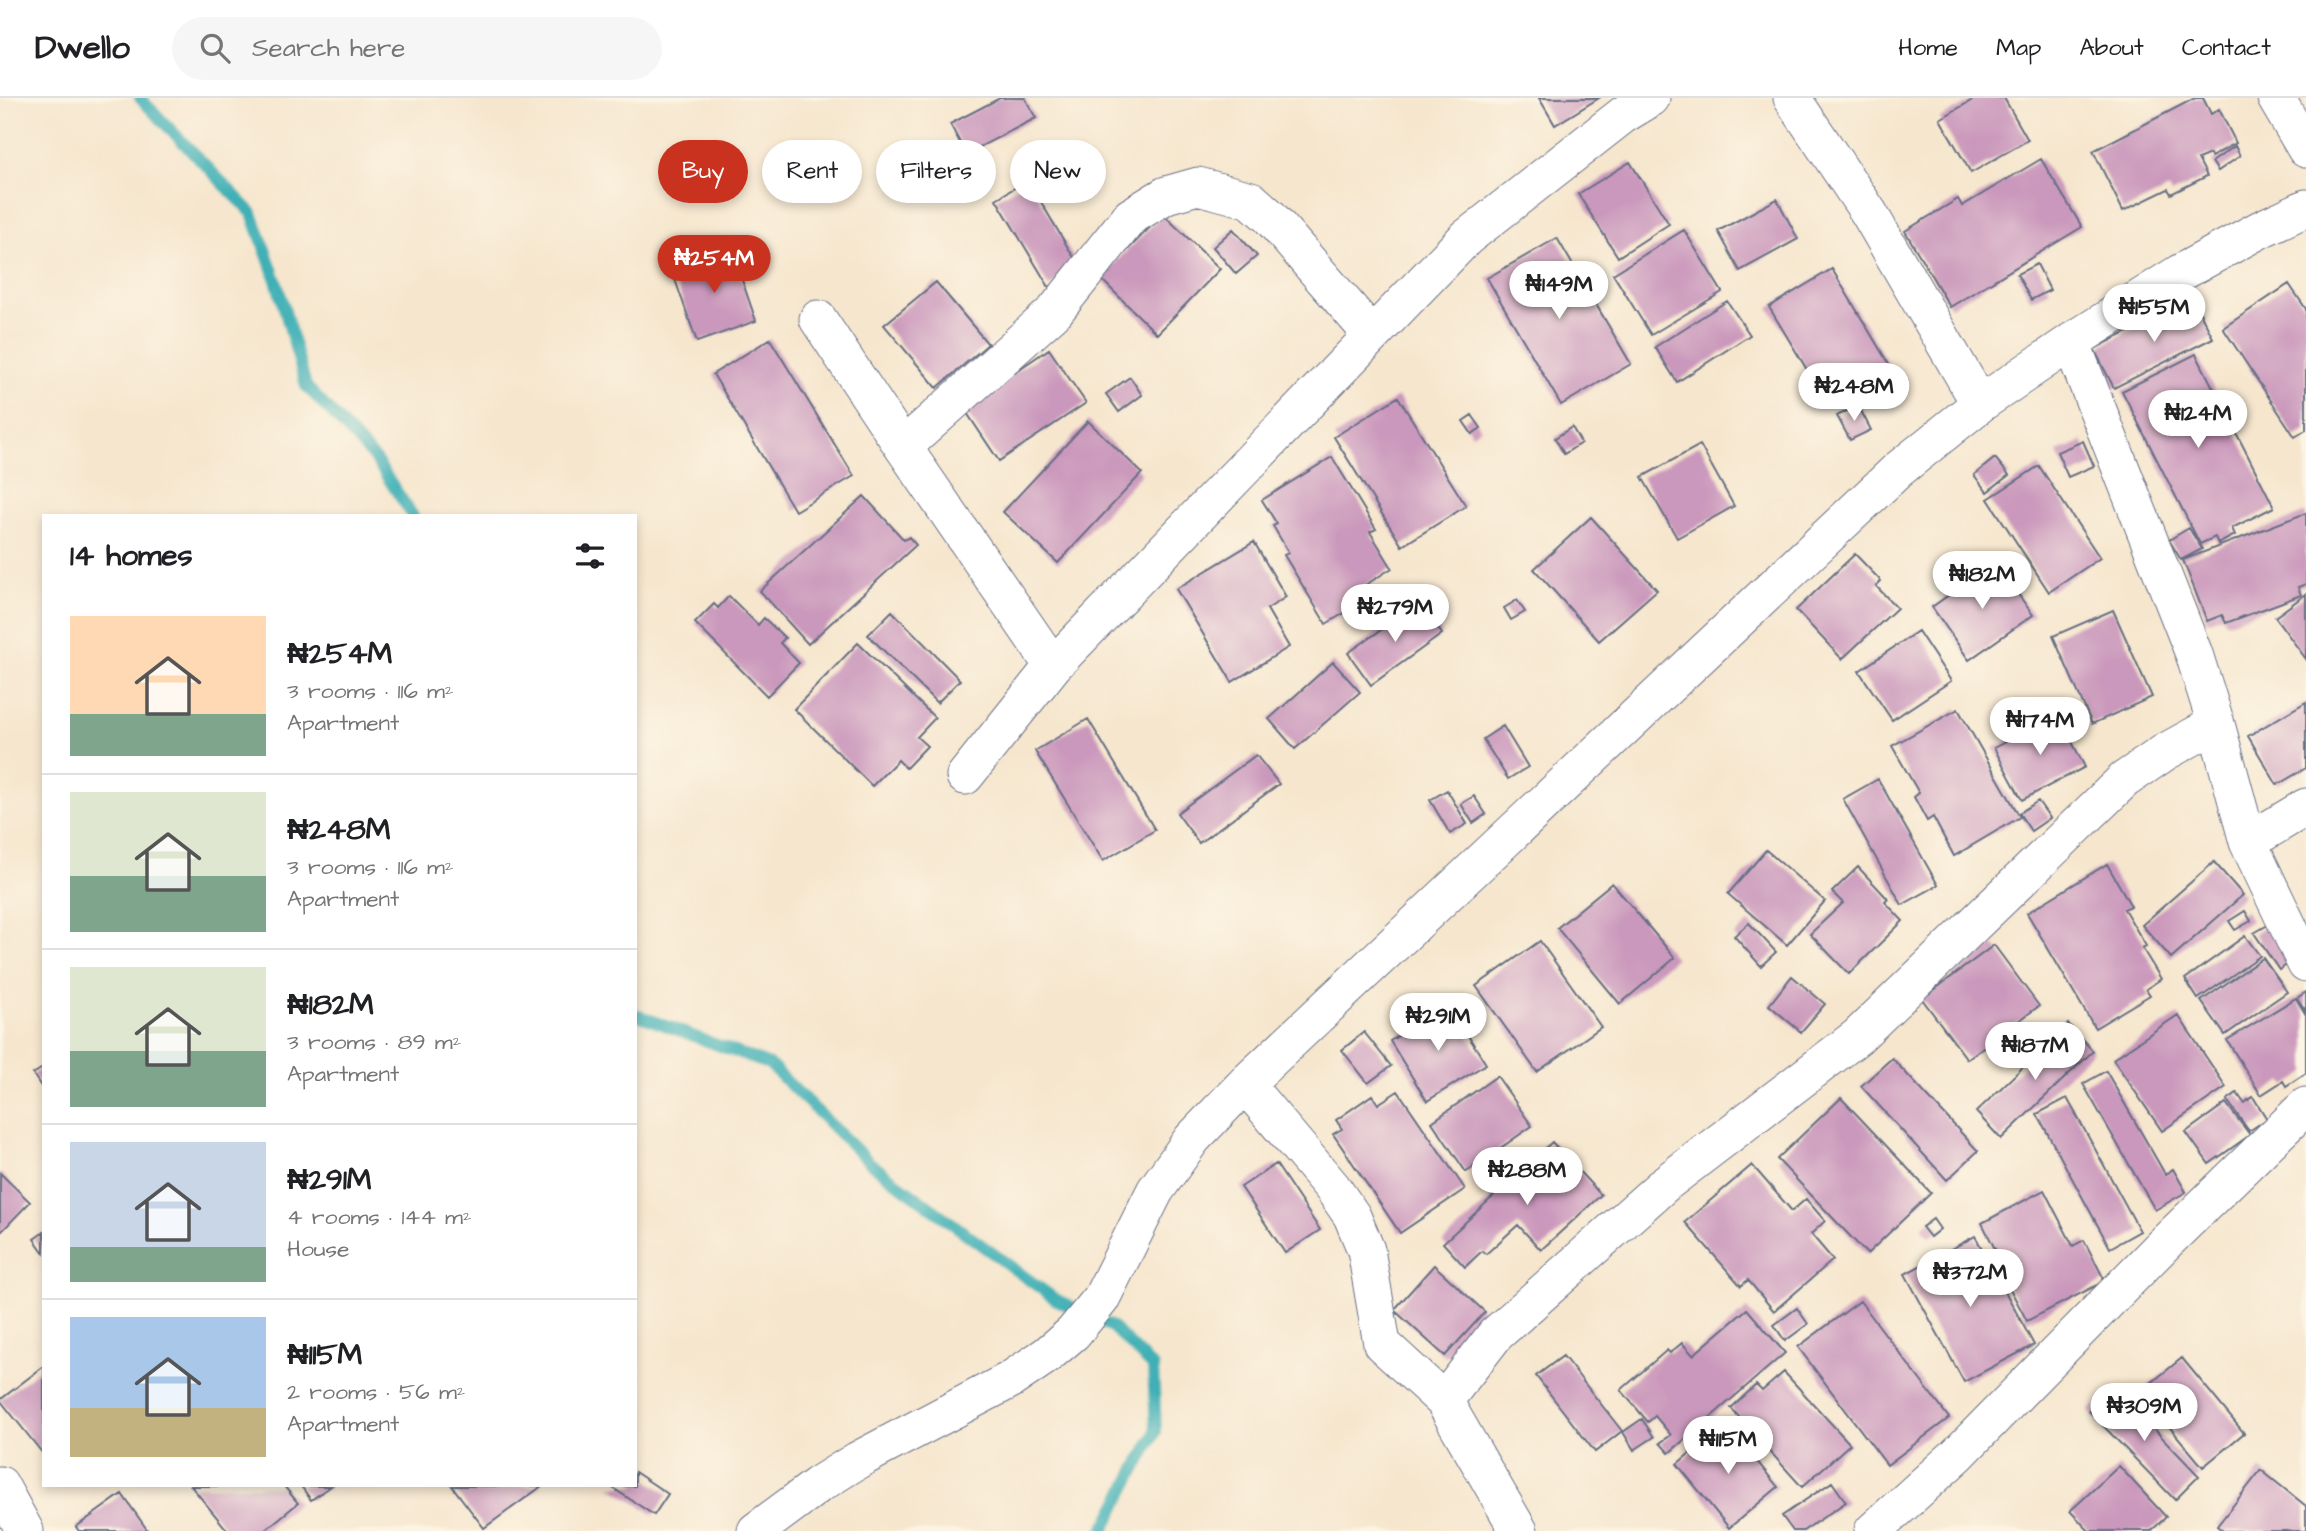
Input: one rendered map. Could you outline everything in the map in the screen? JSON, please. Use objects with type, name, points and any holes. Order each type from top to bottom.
[{"type":"street","points":[[965,776],[1053,666],[1466,238],[1623,115],[1651,98]]},
{"type":"street","points":[[1792,98],[1869,213],[1980,404]]},
{"type":"street","points":[[2276,98],[2306,149]]},
{"type":"street","points":[[903,447],[1055,311],[1130,217],[1166,195],[1198,186],[1251,200],[1270,217],[1372,335]]},
{"type":"street","points":[[771,1527],[818,1485],[858,1460],[1010,1380],[1073,1334],[1101,1299],[1155,1191],[1192,1139],[1245,1084],[1899,469],[1980,404],[2180,272],[2306,208]]},
{"type":"street","points":[[818,319],[1053,666]]},
{"type":"street","points":[[2071,342],[2179,613],[2216,724],[2248,842],[2306,964]]},
{"type":"street","points":[[1444,1401],[1495,1335],[1666,1183],[1857,1037],[2124,780],[2165,752],[2216,724]]},
{"type":"street","points":[[2248,842],[2306,807]]},
{"type":"street","points":[[1245,1084],[1332,1187],[1352,1216],[1366,1250],[1382,1344],[1444,1401],[1519,1531]]},
{"type":"street","points":[[1873,1531],[1957,1455],[2164,1244],[2306,1106]]},
{"type":"street","points":[[0,1485],[25,1531]]},
{"type":"building","points":[[1000,98],[1025,98],[1036,118],[993,140],[959,140],[950,124]]},
{"type":"building","points":[[1539,98],[1599,98],[1555,125]]},
{"type":"building","points":[[1976,98],[2004,98],[2028,140],[1971,173],[1940,119]]},
{"type":"building","points":[[2195,98],[2203,98],[2211,114],[2219,109],[2236,143],[2211,157],[2210,154],[2198,159],[2207,176],[2171,194],[2168,189],[2123,211],[2093,151]]},
{"type":"building","points":[[2235,146],[2240,156],[2218,171],[2212,162]]},
{"type":"building","points":[[2041,159],[2082,227],[1950,307],[1905,231],[1958,199],[1962,206]]},
{"type":"building","points":[[1630,162],[1669,224],[1618,257],[1578,194]]},
{"type":"building","points":[[1010,191],[1010,203],[1042,203],[1080,268],[1049,287],[996,199]]},
{"type":"building","points":[[1777,199],[1798,239],[1740,271],[1718,231]]},
{"type":"building","points":[[1163,214],[1220,269],[1157,334],[1100,278]]},
{"type":"building","points":[[1233,229],[1257,256],[1236,274],[1213,247]]},
{"type":"building","points":[[1684,230],[1722,292],[1651,335],[1613,274]]},
{"type":"building","points":[[1557,238],[1631,364],[1561,405],[1487,278]]},
{"type":"building","points":[[731,248],[756,321],[697,342],[671,268]]},
{"type":"building","points":[[2037,264],[2050,290],[2031,300],[2017,274]]},
{"type":"building","points":[[1832,269],[1891,368],[1829,406],[1769,307]]},
{"type":"building","points":[[936,282],[988,344],[937,388],[884,325]]},
{"type":"building","points":[[2289,284],[2306,309],[2306,430],[2295,437],[2223,328]]},
{"type":"building","points":[[2193,299],[2213,338],[2114,388],[2094,349]]},
{"type":"building","points":[[1727,301],[1750,335],[1677,382],[1655,347]]},
{"type":"building","points":[[770,339],[854,476],[795,511],[713,374]]},
{"type":"building","points":[[1049,349],[1086,403],[999,461],[963,407]]},
{"type":"building","points":[[2196,354],[2274,507],[2232,528],[2235,535],[2218,544],[2215,537],[2200,544],[2122,391]]},
{"type":"building","points":[[1130,377],[1142,395],[1119,412],[1106,394]]},
{"type":"building","points":[[1398,397],[1466,506],[1402,546],[1334,437]]},
{"type":"building","points":[[1858,405],[1871,430],[1850,440],[1837,416]]},
{"type":"building","points":[[1472,415],[1481,428],[1472,434],[1463,421]]},
{"type":"building","points":[[1088,421],[1142,473],[1058,563],[1003,512]]},
{"type":"building","points":[[1572,427],[1581,443],[1564,454],[1555,438]]},
{"type":"building","points":[[2083,441],[2094,466],[2068,477],[2057,452]]},
{"type":"building","points":[[1700,445],[1734,506],[1677,538],[1642,477]]},
{"type":"building","points":[[1332,457],[1376,529],[1370,532],[1392,568],[1364,586],[1368,592],[1348,604],[1351,609],[1326,624],[1284,555],[1289,553],[1273,526],[1277,524],[1262,500]]},
{"type":"building","points":[[1995,458],[2009,475],[1987,492],[1974,475]]},
{"type":"building","points":[[2039,466],[2100,558],[2049,592],[1988,499]]},
{"type":"building","points":[[864,496],[904,540],[909,537],[916,545],[808,644],[760,591]]},
{"type":"building","points":[[2306,513],[2306,584],[2298,587],[2301,595],[2226,623],[2222,615],[2207,621],[2183,560]]},
{"type":"building","points":[[1591,517],[1657,590],[1599,641],[1534,569]]},
{"type":"building","points":[[2189,528],[2202,549],[2181,560],[2169,540]]},
{"type":"building","points":[[1254,542],[1286,597],[1267,609],[1289,647],[1232,682],[1176,589]]},
{"type":"building","points":[[1855,554],[1881,581],[1876,586],[1897,608],[1842,659],[1796,610]]},
{"type":"building","points":[[1995,562],[2033,615],[1969,660],[1932,607]]},
{"type":"building","points":[[2306,594],[2306,659],[2275,617]]},
{"type":"building","points":[[729,596],[758,625],[764,618],[785,638],[780,643],[799,663],[767,696],[695,623],[714,604],[718,608]]},
{"type":"building","points":[[1517,600],[1525,612],[1511,620],[1504,608]]},
{"type":"building","points":[[1420,603],[1442,634],[1371,685],[1348,653]]},
{"type":"building","points":[[2113,610],[2152,697],[2092,724],[2053,636]]},
{"type":"building","points":[[892,611],[960,680],[937,703],[868,635]]},
{"type":"building","points":[[1918,631],[1951,681],[1892,720],[1859,671]]},
{"type":"building","points":[[858,643],[935,718],[917,737],[927,746],[906,768],[898,760],[872,786],[794,709]]},
{"type":"building","points":[[1333,662],[1360,692],[1295,749],[1269,719]]},
{"type":"building","points":[[2306,702],[2306,768],[2277,785],[2248,736]]},
{"type":"building","points":[[1958,709],[2020,817],[1954,856],[1933,817],[1927,821],[1914,797],[1919,793],[1892,746]]},
{"type":"building","points":[[2058,715],[2085,767],[2022,800],[1994,748]]},
{"type":"building","points":[[1088,719],[1155,830],[1103,861],[1035,751]]},
{"type":"building","points":[[1503,726],[1528,767],[1508,779],[1483,739]]},
{"type":"building","points":[[1256,755],[1279,784],[1199,843],[1177,813]]},
{"type":"building","points":[[1878,779],[1938,885],[1902,905],[1843,799]]},
{"type":"building","points":[[1447,790],[1467,824],[1450,834],[1430,800]]},
{"type":"building","points":[[1474,796],[1486,814],[1473,823],[1461,804]]},
{"type":"building","points":[[2038,801],[2050,818],[2031,831],[2019,813]]},
{"type":"building","points":[[1766,850],[1825,901],[1787,945],[1728,894]]},
{"type":"building","points":[[2214,862],[2243,895],[2171,958],[2142,925]]},
{"type":"building","points":[[2107,864],[2131,906],[2124,909],[2146,946],[2142,948],[2161,979],[2146,989],[2150,995],[2095,1028],[2027,913]]},
{"type":"building","points":[[1858,867],[1888,899],[1885,902],[1903,921],[1849,974],[1810,934],[1843,903],[1832,892]]},
{"type":"building","points":[[1612,883],[1675,958],[1620,1004],[1557,928]]},
{"type":"building","points":[[2245,911],[2251,921],[2235,930],[2229,921]]},
{"type":"building","points":[[2273,922],[2297,958],[2279,970],[2254,933]]},
{"type":"building","points":[[1749,923],[1776,952],[1761,966],[1734,936]]},
{"type":"building","points":[[2245,936],[2260,956],[2198,999],[2185,979]]},
{"type":"building","points":[[1540,941],[1601,1027],[1537,1072],[1476,986]]},
{"type":"building","points":[[1994,945],[2039,1006],[1967,1059],[1922,999]]},
{"type":"building","points":[[2263,958],[2287,992],[2225,1035],[2201,1001]]},
{"type":"building","points":[[1792,976],[1825,1004],[1801,1032],[1769,1005]]},
{"type":"building","points":[[2306,992],[2306,1011],[2297,998]]},
{"type":"building","points":[[2296,998],[2306,1015],[2306,1073],[2286,1086],[2283,1081],[2261,1095],[2227,1040]]},
{"type":"building","points":[[1448,1004],[1486,1064],[1427,1101],[1390,1041]]},
{"type":"building","points":[[2178,1015],[2226,1087],[2162,1131],[2113,1059]]},
{"type":"building","points":[[2068,1024],[2093,1051],[2001,1139],[1976,1112]]},
{"type":"building","points":[[1364,1032],[1391,1066],[1368,1083],[1342,1050]]},
{"type":"building","points":[[1892,1058],[1978,1151],[1947,1180],[1861,1086]]},
{"type":"building","points":[[42,1068],[42,1088],[33,1074]]},
{"type":"building","points":[[2106,1071],[2165,1174],[2173,1169],[2186,1192],[2155,1210],[2083,1084]]},
{"type":"building","points":[[1497,1076],[1532,1126],[1466,1172],[1432,1122]]},
{"type":"building","points":[[1398,1091],[1465,1189],[1400,1233],[1333,1134],[1342,1129],[1336,1120],[1372,1095],[1378,1104]]},
{"type":"building","points":[[2237,1093],[2244,1103],[2253,1097],[2267,1119],[2249,1131],[2227,1100]]},
{"type":"building","points":[[1841,1098],[1931,1193],[1867,1254],[1777,1159]]},
{"type":"building","points":[[2067,1098],[2140,1231],[2110,1248],[2037,1114]]},
{"type":"building","points":[[2226,1103],[2250,1135],[2209,1164],[2186,1132]]},
{"type":"building","points":[[1552,1142],[1601,1195],[1541,1250],[1518,1225],[1486,1254],[1482,1251],[1465,1267],[1443,1243]]},
{"type":"building","points":[[1276,1164],[1320,1230],[1285,1253],[1241,1187]]},
{"type":"building","points":[[1752,1165],[1792,1211],[1806,1199],[1825,1221],[1811,1234],[1833,1260],[1774,1311],[1748,1280],[1741,1286],[1685,1222]]},
{"type":"building","points":[[0,1173],[30,1202],[0,1233]]},
{"type":"building","points":[[2044,1190],[2073,1246],[2084,1240],[2105,1281],[2027,1321],[1991,1253],[1996,1251],[1982,1223]]},
{"type":"building","points":[[1933,1219],[1940,1229],[1930,1237],[1922,1227]]},
{"type":"building","points":[[42,1233],[42,1250],[34,1239]]},
{"type":"building","points":[[1975,1236],[2034,1345],[1964,1382],[1905,1274]]},
{"type":"building","points":[[1434,1265],[1485,1312],[1445,1356],[1394,1310]]},
{"type":"building","points":[[1860,1301],[1949,1418],[1887,1465],[1798,1347]]},
{"type":"building","points":[[1797,1308],[1808,1324],[1785,1341],[1774,1325]]},
{"type":"building","points":[[1747,1309],[1785,1353],[1669,1453],[1660,1443],[1671,1435],[1655,1416],[1648,1422],[1621,1390],[1667,1350],[1670,1353],[1682,1343],[1693,1355]]},
{"type":"building","points":[[1563,1356],[1622,1431],[1595,1452],[1536,1376]]},
{"type":"building","points":[[2182,1358],[2244,1433],[2203,1467],[2140,1392]]},
{"type":"building","points":[[42,1368],[42,1452],[0,1400]]},
{"type":"building","points":[[1784,1372],[1850,1444],[1802,1487],[1731,1408],[1756,1385],[1762,1391]]},
{"type":"building","points":[[2114,1387],[2199,1476],[2175,1500],[2089,1411]]},
{"type":"building","points":[[1642,1419],[1654,1437],[1634,1450],[1623,1432]]},
{"type":"building","points":[[1726,1423],[1778,1487],[1729,1528],[1677,1464]]},
{"type":"building","points":[[2119,1466],[2166,1517],[2151,1531],[2089,1531],[2070,1511]]},
{"type":"building","points":[[2261,1470],[2306,1506],[2306,1531],[2223,1531],[2217,1526]]},
{"type":"building","points":[[637,1473],[668,1494],[654,1515],[612,1487],[637,1487]]},
{"type":"building","points":[[1832,1482],[1846,1502],[1803,1531],[1793,1531],[1782,1516]]},
{"type":"building","points":[[192,1487],[285,1487],[298,1503],[264,1531],[228,1531]]},
{"type":"building","points":[[302,1487],[330,1487],[311,1500]]},
{"type":"building","points":[[453,1487],[541,1487],[484,1528]]},
{"type":"building","points":[[122,1494],[148,1531],[79,1531],[76,1527]]},
{"type":"waterway","points":[[140,98],[252,213],[277,283],[306,386],[375,459],[412,514]]},
{"type":"waterway","points":[[637,1015],[770,1065],[870,1163],[1055,1299],[1112,1327],[1153,1367],[1156,1431],[1103,1531]]}]
